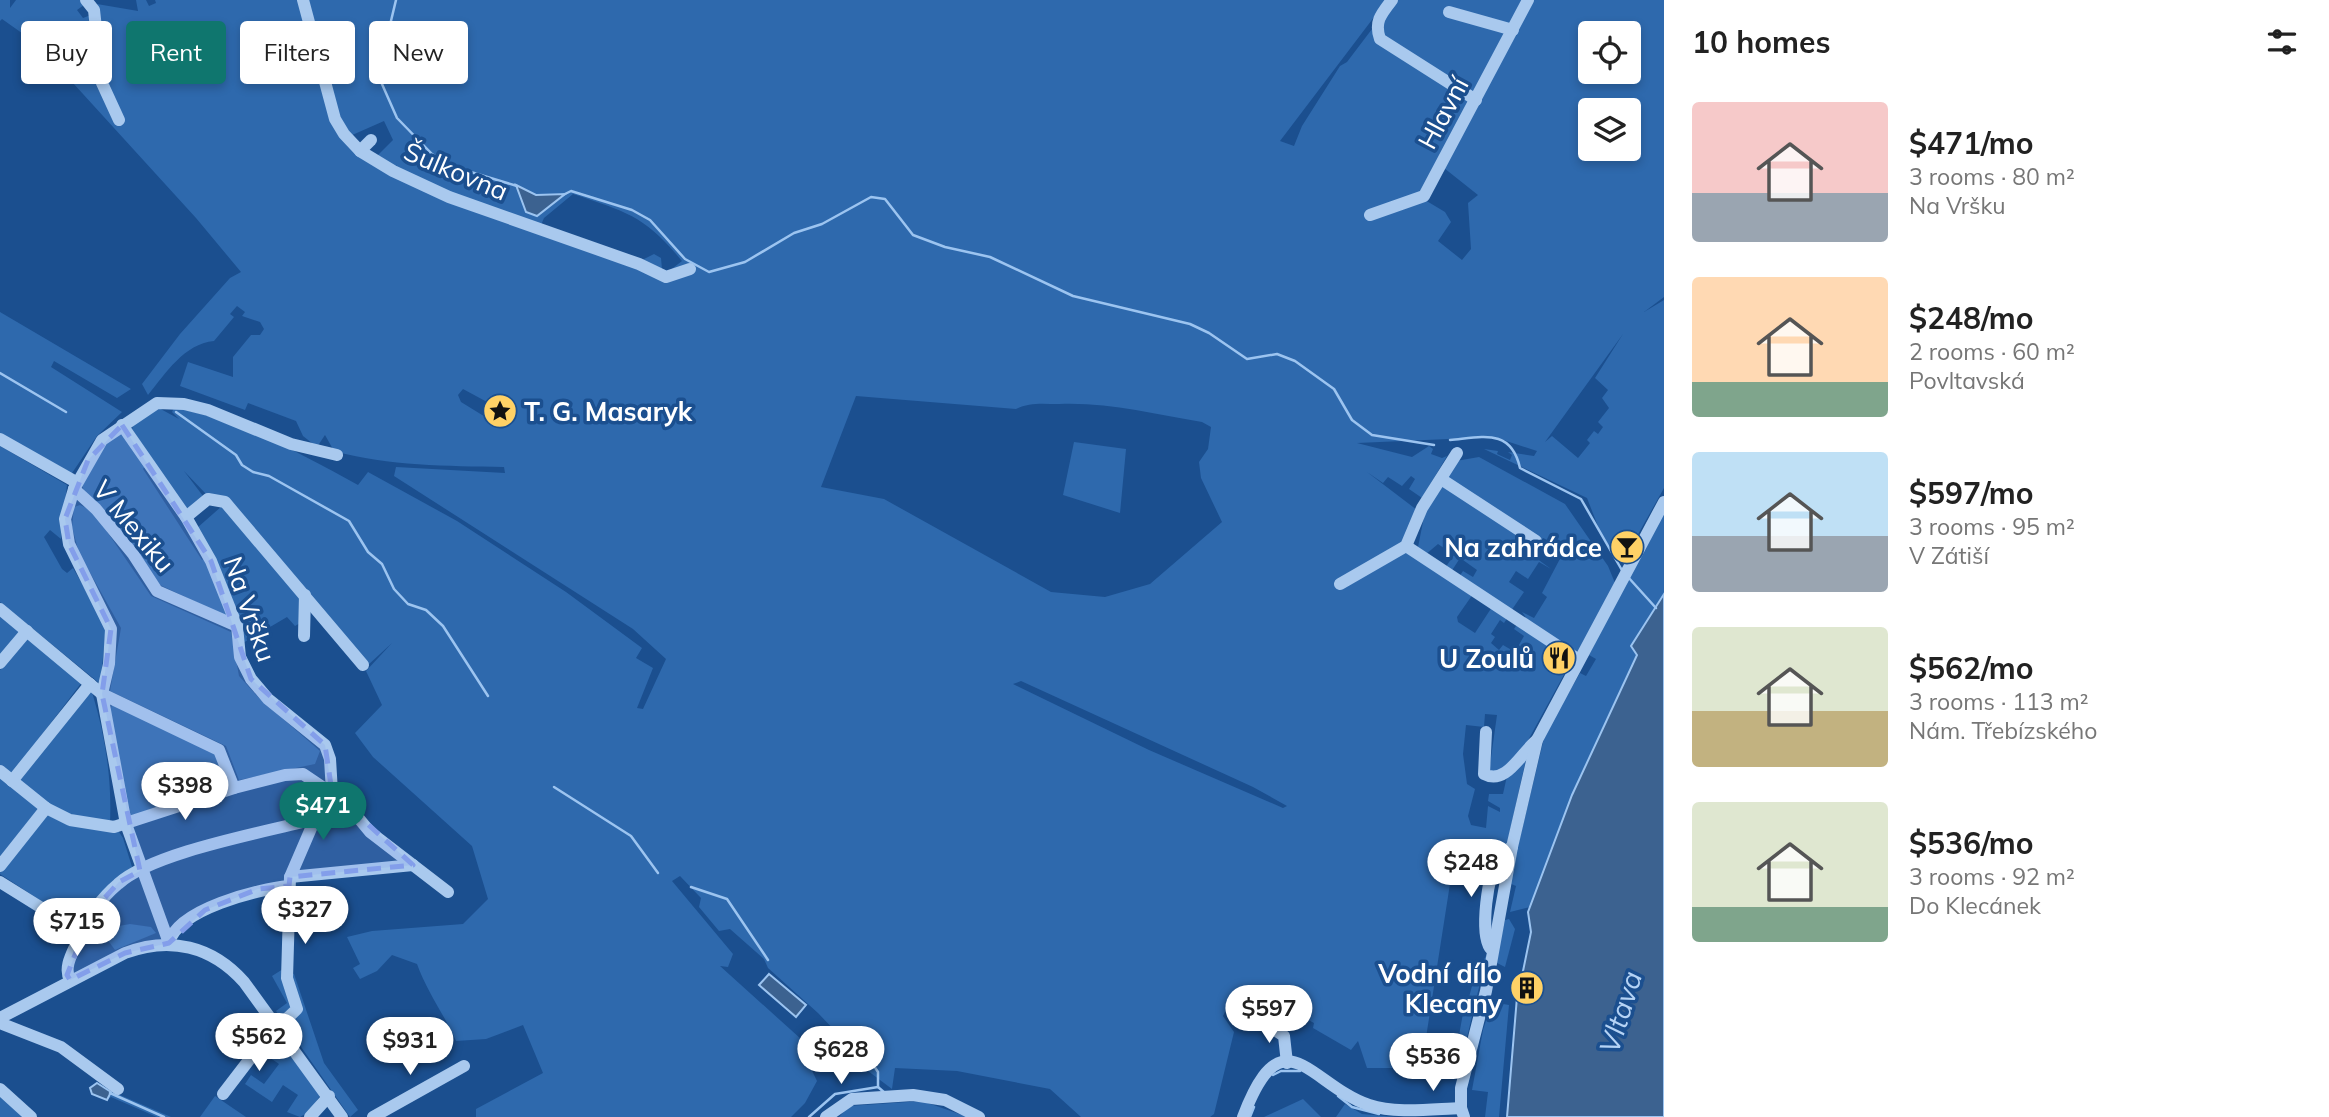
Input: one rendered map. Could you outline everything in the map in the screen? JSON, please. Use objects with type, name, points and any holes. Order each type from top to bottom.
[{"type":"street","points":[[86,0],[94,10],[102,83],[119,120]]},
{"type":"street","name":"Šulkovna","points":[[303,0],[335,119],[344,134],[360,151],[393,172],[449,197],[639,264],[666,277],[690,269]]},
{"type":"street","points":[[1392,0],[1378,19],[1376,29],[1380,39],[1476,100]]},
{"type":"street","name":"Hlavní","points":[[1370,215],[1424,195],[1528,0]]},
{"type":"street","points":[[1449,12],[1513,30]]},
{"type":"street","points":[[360,151],[371,140]]},
{"type":"street","points":[[169,943],[126,824],[102,694],[109,664],[111,629],[69,544],[65,519],[75,485],[103,440],[151,405],[184,404],[232,419],[291,444],[337,455]]},
{"type":"street","name":"Na Vršku","points":[[122,425],[186,517],[211,561],[237,626],[240,657],[251,679],[268,699],[325,745],[332,767],[332,792]]},
{"type":"street","name":"V Mexiku","points":[[0,439],[75,485],[126,545],[157,591],[237,626]]},
{"type":"street","points":[[1339,584],[1406,546],[1422,508],[1457,453]]},
{"type":"street","points":[[1441,479],[1536,541]]},
{"type":"street","name":"Na Vršku","points":[[186,517],[208,499],[225,502],[363,664]]},
{"type":"street","points":[[1243,1117],[1261,1076],[1275,1066],[1286,1063],[1304,1065],[1359,1101],[1373,1106],[1463,1113],[1461,1088],[1537,740],[1664,502]]},
{"type":"street","points":[[1406,546],[1579,660]]},
{"type":"street","points":[[304,636],[305,594]]},
{"type":"street","points":[[0,610],[102,694],[219,750],[234,788]]},
{"type":"street","points":[[0,663],[27,631]]},
{"type":"street","points":[[12,781],[90,684]]},
{"type":"street","points":[[1486,733],[1483,767],[1484,774],[1492,778],[1503,776],[1537,740]]},
{"type":"street","points":[[0,771],[46,808],[71,820],[114,827],[234,788],[285,775],[303,774],[346,803],[370,832],[448,892]]},
{"type":"street","points":[[223,1094],[274,1029],[297,1009],[288,978],[289,882],[315,819],[332,792]]},
{"type":"street","points":[[0,866],[46,808]]},
{"type":"street","points":[[69,980],[67,970],[70,959],[84,927],[92,912],[119,882],[177,855],[315,819]]},
{"type":"street","points":[[169,943],[170,936],[205,910],[258,890],[289,882],[413,865]]},
{"type":"street","points":[[0,882],[53,915],[84,927]]},
{"type":"street","points":[[0,1018],[125,953],[146,945],[169,943],[188,946],[225,963],[244,982],[274,1029],[329,1096],[342,1117]]},
{"type":"street","points":[[0,1023],[61,1046],[117,1089]]},
{"type":"street","points":[[1253,1024],[1264,1023],[1278,1029],[1284,1036],[1286,1063]]},
{"type":"street","points":[[373,1117],[464,1066]]},
{"type":"street","points":[[0,1089],[31,1117]]},
{"type":"street","points":[[827,1117],[852,1099],[913,1095],[945,1100],[979,1117]]},
{"type":"street","points":[[310,1117],[329,1096]]},
{"type":"highlighted area","points":[[122,425],[211,561],[251,679],[325,745],[332,792],[413,865],[290,877],[289,886],[258,889],[205,910],[169,943],[125,953],[70,980],[67,975],[92,912],[119,882],[140,871],[102,694],[111,629],[69,544],[65,519],[88,460]]},
{"type":"shaded area","points":[[0,0],[10,0],[10,8],[16,0],[80,0],[84,5],[77,10],[83,18],[96,13],[97,4],[138,11],[136,0],[146,0],[149,6],[156,3],[155,0],[1387,0],[1280,141],[1294,146],[1302,126],[1340,66],[1347,62],[1394,0],[1664,0],[1664,297],[1644,312],[1664,300],[1664,488],[1622,563],[1601,534],[1587,498],[1484,449],[1498,451],[1497,454],[1510,460],[1512,455],[1508,452],[1534,456],[1537,451],[1494,437],[1357,443],[1412,457],[1429,446],[1433,449],[1431,454],[1442,458],[1447,456],[1422,498],[1409,489],[1415,479],[1411,476],[1402,486],[1388,477],[1383,483],[1367,472],[1417,510],[1404,550],[1473,594],[1457,617],[1458,622],[1475,633],[1492,607],[1508,617],[1504,623],[1500,620],[1491,634],[1495,637],[1491,643],[1499,650],[1503,645],[1515,652],[1524,636],[1514,629],[1518,623],[1572,660],[1526,744],[1502,773],[1489,772],[1497,715],[1485,714],[1484,727],[1466,725],[1463,754],[1467,784],[1475,789],[1468,816],[1471,825],[1486,828],[1488,806],[1500,812],[1500,808],[1488,801],[1489,794],[1503,794],[1507,776],[1528,750],[1502,867],[1488,876],[1452,871],[1425,1044],[1403,1068],[1367,1068],[1358,1041],[1351,1050],[1313,1028],[1314,1023],[1287,1009],[1286,1003],[1255,1005],[1252,1011],[1230,1002],[1223,1016],[1234,1032],[1214,1114],[1210,1117],[1081,1117],[1050,1089],[957,1071],[895,1068],[892,1089],[864,1068],[857,1054],[818,1013],[768,968],[764,959],[730,929],[719,931],[699,907],[701,898],[680,876],[672,881],[733,954],[728,967],[720,966],[801,1039],[802,1050],[817,1081],[805,1103],[791,1117],[476,1117],[476,1109],[543,1073],[523,1025],[486,1039],[456,1041],[417,964],[392,955],[377,971],[360,979],[353,968],[360,964],[347,937],[372,931],[463,924],[488,899],[472,846],[373,757],[355,733],[382,705],[366,671],[392,643],[368,665],[222,496],[206,494],[184,471],[203,496],[187,511],[132,429],[134,422],[157,407],[179,419],[172,412],[174,408],[198,413],[246,429],[358,485],[368,472],[457,521],[566,592],[642,648],[636,658],[653,668],[637,708],[643,709],[666,659],[633,629],[394,476],[396,467],[505,473],[504,467],[376,460],[334,451],[325,435],[317,447],[303,436],[296,421],[248,403],[245,410],[180,386],[188,362],[233,377],[233,357],[251,335],[260,335],[264,329],[260,322],[242,316],[245,312],[237,306],[230,314],[234,317],[214,341],[203,343],[185,354],[148,395],[142,384],[180,334],[230,278],[241,272],[196,218],[74,84],[112,84],[112,21],[21,21],[21,32],[2,19],[0,21]],"holes":[[[384,121],[393,140],[376,157],[350,136]],[[1444,168],[1478,195],[1468,203],[1471,249],[1462,260],[1438,241],[1451,222],[1445,212],[1425,200]],[[573,194],[634,217],[657,234],[682,261],[669,271],[662,269],[661,258],[654,254],[642,260],[541,225],[544,218]],[[1623,334],[1595,378],[1608,390],[1602,398],[1609,408],[1598,422],[1603,427],[1598,434],[1594,431],[1587,440],[1590,443],[1578,458],[1552,436],[1545,442]],[[463,389],[500,409],[497,414],[487,418],[461,402],[458,395]],[[856,396],[1016,409],[1037,404],[1095,405],[1202,422],[1211,427],[1208,449],[1199,462],[1201,478],[1222,522],[1150,584],[1105,597],[1051,592],[884,499],[821,487]],[[1021,681],[1253,787],[1287,806],[1283,808],[1149,750],[1013,684]]]},
{"type":"shaded area","points":[[0,312],[131,389],[117,398],[54,361],[51,367],[122,412],[97,436],[70,476],[0,434]]},
{"type":"shaded area","points":[[120,433],[146,465],[143,469],[202,560],[205,558],[232,619],[160,585],[84,491],[81,482],[105,442]]},
{"type":"shaded area","points":[[1074,442],[1126,449],[1120,513],[1063,495]]},
{"type":"shaded area","points":[[0,446],[67,485],[61,539],[50,530],[44,537],[62,569],[67,573],[73,568],[106,626],[101,678],[98,682],[0,602]]},
{"type":"shaded area","points":[[1479,457],[1565,504],[1608,566],[1615,583],[1578,654],[1530,623],[1522,612],[1534,618],[1547,597],[1542,593],[1563,553],[1562,547],[1543,538],[1532,555],[1551,569],[1539,562],[1528,579],[1516,571],[1509,582],[1524,592],[1511,611],[1459,577],[1463,571],[1473,577],[1477,570],[1463,560],[1465,556],[1462,555],[1451,572],[1445,568],[1454,555],[1438,544],[1425,555],[1418,547],[1425,512],[1456,461]]},
{"type":"shaded area","points":[[80,505],[93,511],[151,596],[231,632],[239,676],[259,698],[320,751],[315,764],[239,780],[226,746],[110,691],[121,628],[79,553],[72,527],[74,507]]},
{"type":"shaded area","points":[[222,506],[301,594],[302,622],[295,626],[287,617],[243,643],[197,528]]},
{"type":"shaded area","points":[[1664,507],[1664,594],[1572,795],[1530,907],[1510,912],[1516,886],[1509,883],[1545,734],[1580,673],[1586,676],[1596,659],[1589,655]]},
{"type":"shaded area","points":[[0,616],[20,632],[0,656]]},
{"type":"shaded area","points":[[26,638],[82,682],[12,774],[0,765],[0,670]]},
{"type":"shaded area","points":[[92,692],[107,757],[110,823],[60,812],[18,780],[86,694]]},
{"type":"shaded area","points":[[113,703],[215,752],[228,786],[129,818],[109,712]]},
{"type":"shaded area","points":[[0,776],[39,808],[0,857]]},
{"type":"shaded area","points":[[46,813],[117,829],[123,838],[133,870],[84,920],[52,908],[0,874],[0,870]]},
{"type":"shaded area","points":[[1509,919],[1515,929],[1505,967],[1495,962],[1505,920]]},
{"type":"shaded area","points":[[130,924],[151,927],[156,933],[115,950],[104,935],[113,927]]},
{"type":"shaded area","points":[[1487,954],[1462,1058],[1455,1057],[1464,1008],[1466,1009],[1474,978]]},
{"type":"shaded area","points":[[283,969],[294,974],[324,1063],[358,1110],[350,1117],[276,1011],[287,1003],[272,976]]},
{"type":"shaded area","points":[[1492,1002],[1509,1005],[1499,1117],[1485,1117],[1488,1092],[1472,1090],[1483,1030]]},
{"type":"shaded area","points":[[275,1037],[321,1094],[310,1111],[300,1117],[287,1112],[298,1095],[283,1085],[272,1102],[245,1084],[251,1075],[264,1084],[279,1064],[266,1055],[262,1061],[257,1058]]},
{"type":"shaded area","points":[[113,1092],[171,1117],[157,1117],[111,1097],[107,1100]]},
{"type":"shaded area","points":[[0,1096],[24,1117],[0,1117]]},
{"type":"shaded area","points":[[215,1096],[246,1117],[200,1117]]},
{"type":"shaded area","points":[[1303,1099],[1321,1117],[1264,1117]]},
{"type":"shaded area","points":[[922,1101],[968,1117],[839,1117],[849,1106]]},
{"type":"shaded area","points":[[1345,1104],[1362,1114],[1395,1117],[1336,1117]]},
{"type":"water","points":[[516,185],[536,195],[565,194],[537,216],[526,212]]},
{"type":"water","name":"Vltava","points":[[1664,594],[1664,1117],[1507,1117],[1517,997],[1534,1001],[1539,980],[1522,976],[1531,932],[1528,912],[1572,795],[1637,655],[1631,646]]},
{"type":"water","points":[[769,974],[806,1005],[796,1017],[759,985]]},
{"type":"water","points":[[831,1043],[844,1056],[836,1063],[823,1051]]},
{"type":"water","points":[[97,1083],[111,1092],[107,1100],[92,1094],[90,1088]]},
{"type":"waterway","points":[[396,0],[378,75],[397,118],[432,154],[451,166],[517,186]]},
{"type":"waterway","points":[[563,195],[571,191],[632,210],[650,220],[685,259],[709,272],[745,262],[794,233],[822,224],[871,197],[885,199],[913,235],[945,247],[990,257],[1073,296],[1190,324],[1209,333],[1247,359],[1277,354],[1295,361],[1334,389],[1352,420],[1372,435],[1434,445]]},
{"type":"waterway","points":[[0,373],[66,412]]},
{"type":"waterway","points":[[176,412],[236,455],[242,465],[253,472],[269,476],[349,521],[368,552],[382,564],[394,589],[408,604],[426,610],[443,626],[488,696]]},
{"type":"waterway","points":[[1450,440],[1484,437],[1503,441],[1516,455],[1520,468],[1581,499],[1623,572]]},
{"type":"waterway","points":[[1628,577],[1656,608]]},
{"type":"waterway","points":[[554,787],[631,836],[658,873]]},
{"type":"waterway","points":[[691,887],[727,899],[768,960]]},
{"type":"waterway","points":[[868,1057],[878,1072],[878,1087],[885,1093]]},
{"type":"waterway","points":[[1273,1075],[1281,1071],[1300,1071]]},
{"type":"waterway","points":[[809,1117],[835,1094],[878,1087]]},
{"type":"waterway","points":[[110,1093],[164,1117]]},
{"type":"waterway","points":[[1338,1096],[1352,1107],[1379,1114]]},
{"type":"waterway","points":[[1250,1117],[1254,1107]]},
{"type":"place","name":"T. G. Masaryk","points":[[500,411]]},
{"type":"place","name":"Na zahrádce","points":[[1627,547]]},
{"type":"place","name":"U Zoulů","points":[[1559,658]]},
{"type":"place","name":"Vodní dílo Klecany","points":[[1527,988]]}]
